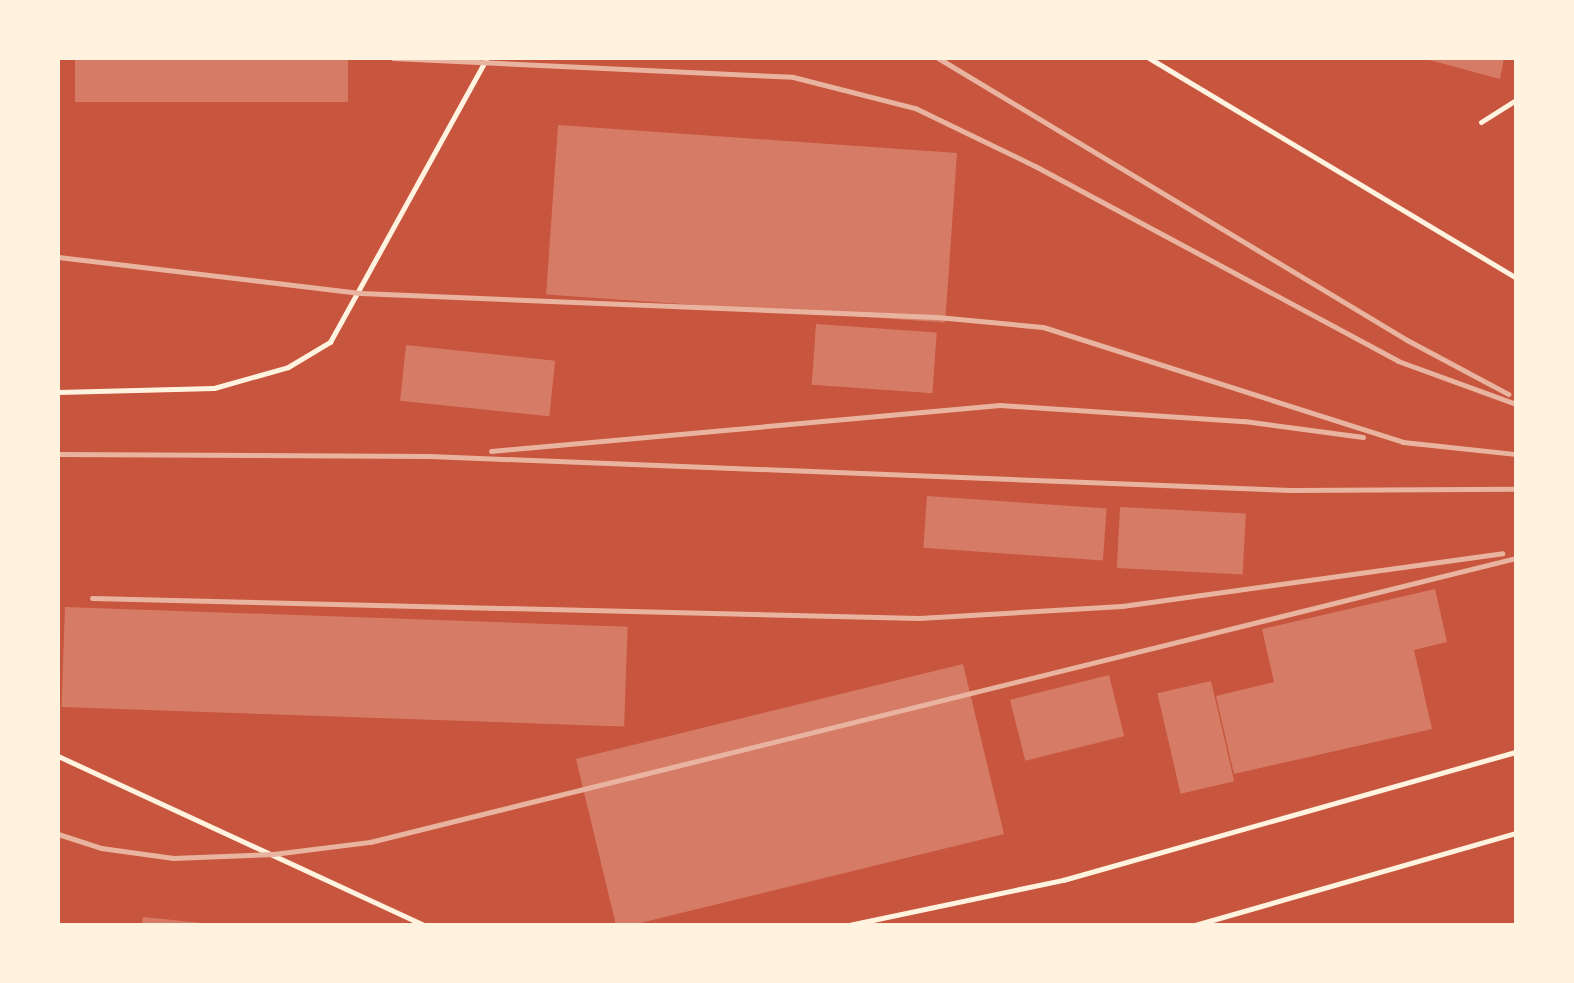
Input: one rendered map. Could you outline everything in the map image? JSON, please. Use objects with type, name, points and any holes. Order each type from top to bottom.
[{"type":"lane","points":[[58,393],[214,388],[288,368],[330,342],[487,58]]},
{"type":"lane","points":[[1149,58],[1516,278]]},
{"type":"lane","points":[[1481,122],[1516,100]]},
{"type":"lane","points":[[849,925],[1063,880],[1516,752]]},
{"type":"lane","points":[[58,756],[424,925]]},
{"type":"lane","points":[[1195,925],[1516,833]]},
{"type":"building","points":[[75,58],[348,58],[348,102],[75,102]]},
{"type":"building","points":[[1422,58],[1504,58],[1500,79]]},
{"type":"building","points":[[558,125],[957,153],[945,322],[546,295]]},
{"type":"building","points":[[816,324],[937,332],[932,393],[812,385]]},
{"type":"building","points":[[406,345],[555,361],[549,416],[400,401]]},
{"type":"building","points":[[927,496],[1107,509],[1103,560],[923,548]]},
{"type":"building","points":[[1120,507],[1246,514],[1243,575],[1117,568]]},
{"type":"building","points":[[1435,589],[1447,642],[1414,650],[1432,729],[1234,774],[1216,696],[1274,682],[1262,629]]},
{"type":"building","points":[[65,607],[628,627],[624,727],[62,707]]},
{"type":"building","points":[[963,664],[1004,834],[632,925],[616,925],[576,759]]},
{"type":"building","points":[[1109,675],[1124,736],[1025,761],[1010,700]]},
{"type":"building","points":[[1211,681],[1234,781],[1181,794],[1157,693]]},
{"type":"building","points":[[143,917],[202,923],[202,925],[142,925]]},
{"type":"railway","points":[[393,58],[793,77],[915,108],[1035,166],[1398,361],[1516,404]]},
{"type":"railway","points":[[938,58],[1407,340],[1508,394]]},
{"type":"railway","points":[[58,257],[360,293],[937,317],[1043,327],[1403,442],[1516,454]]},
{"type":"railway","points":[[491,451],[1000,405],[1244,421],[1363,437]]},
{"type":"railway","points":[[58,454],[429,456],[1291,490],[1516,489]]},
{"type":"railway","points":[[92,598],[919,618],[1122,606],[1502,553]]},
{"type":"railway","points":[[58,834],[101,848],[173,858],[273,854],[370,842],[1516,558]]}]
